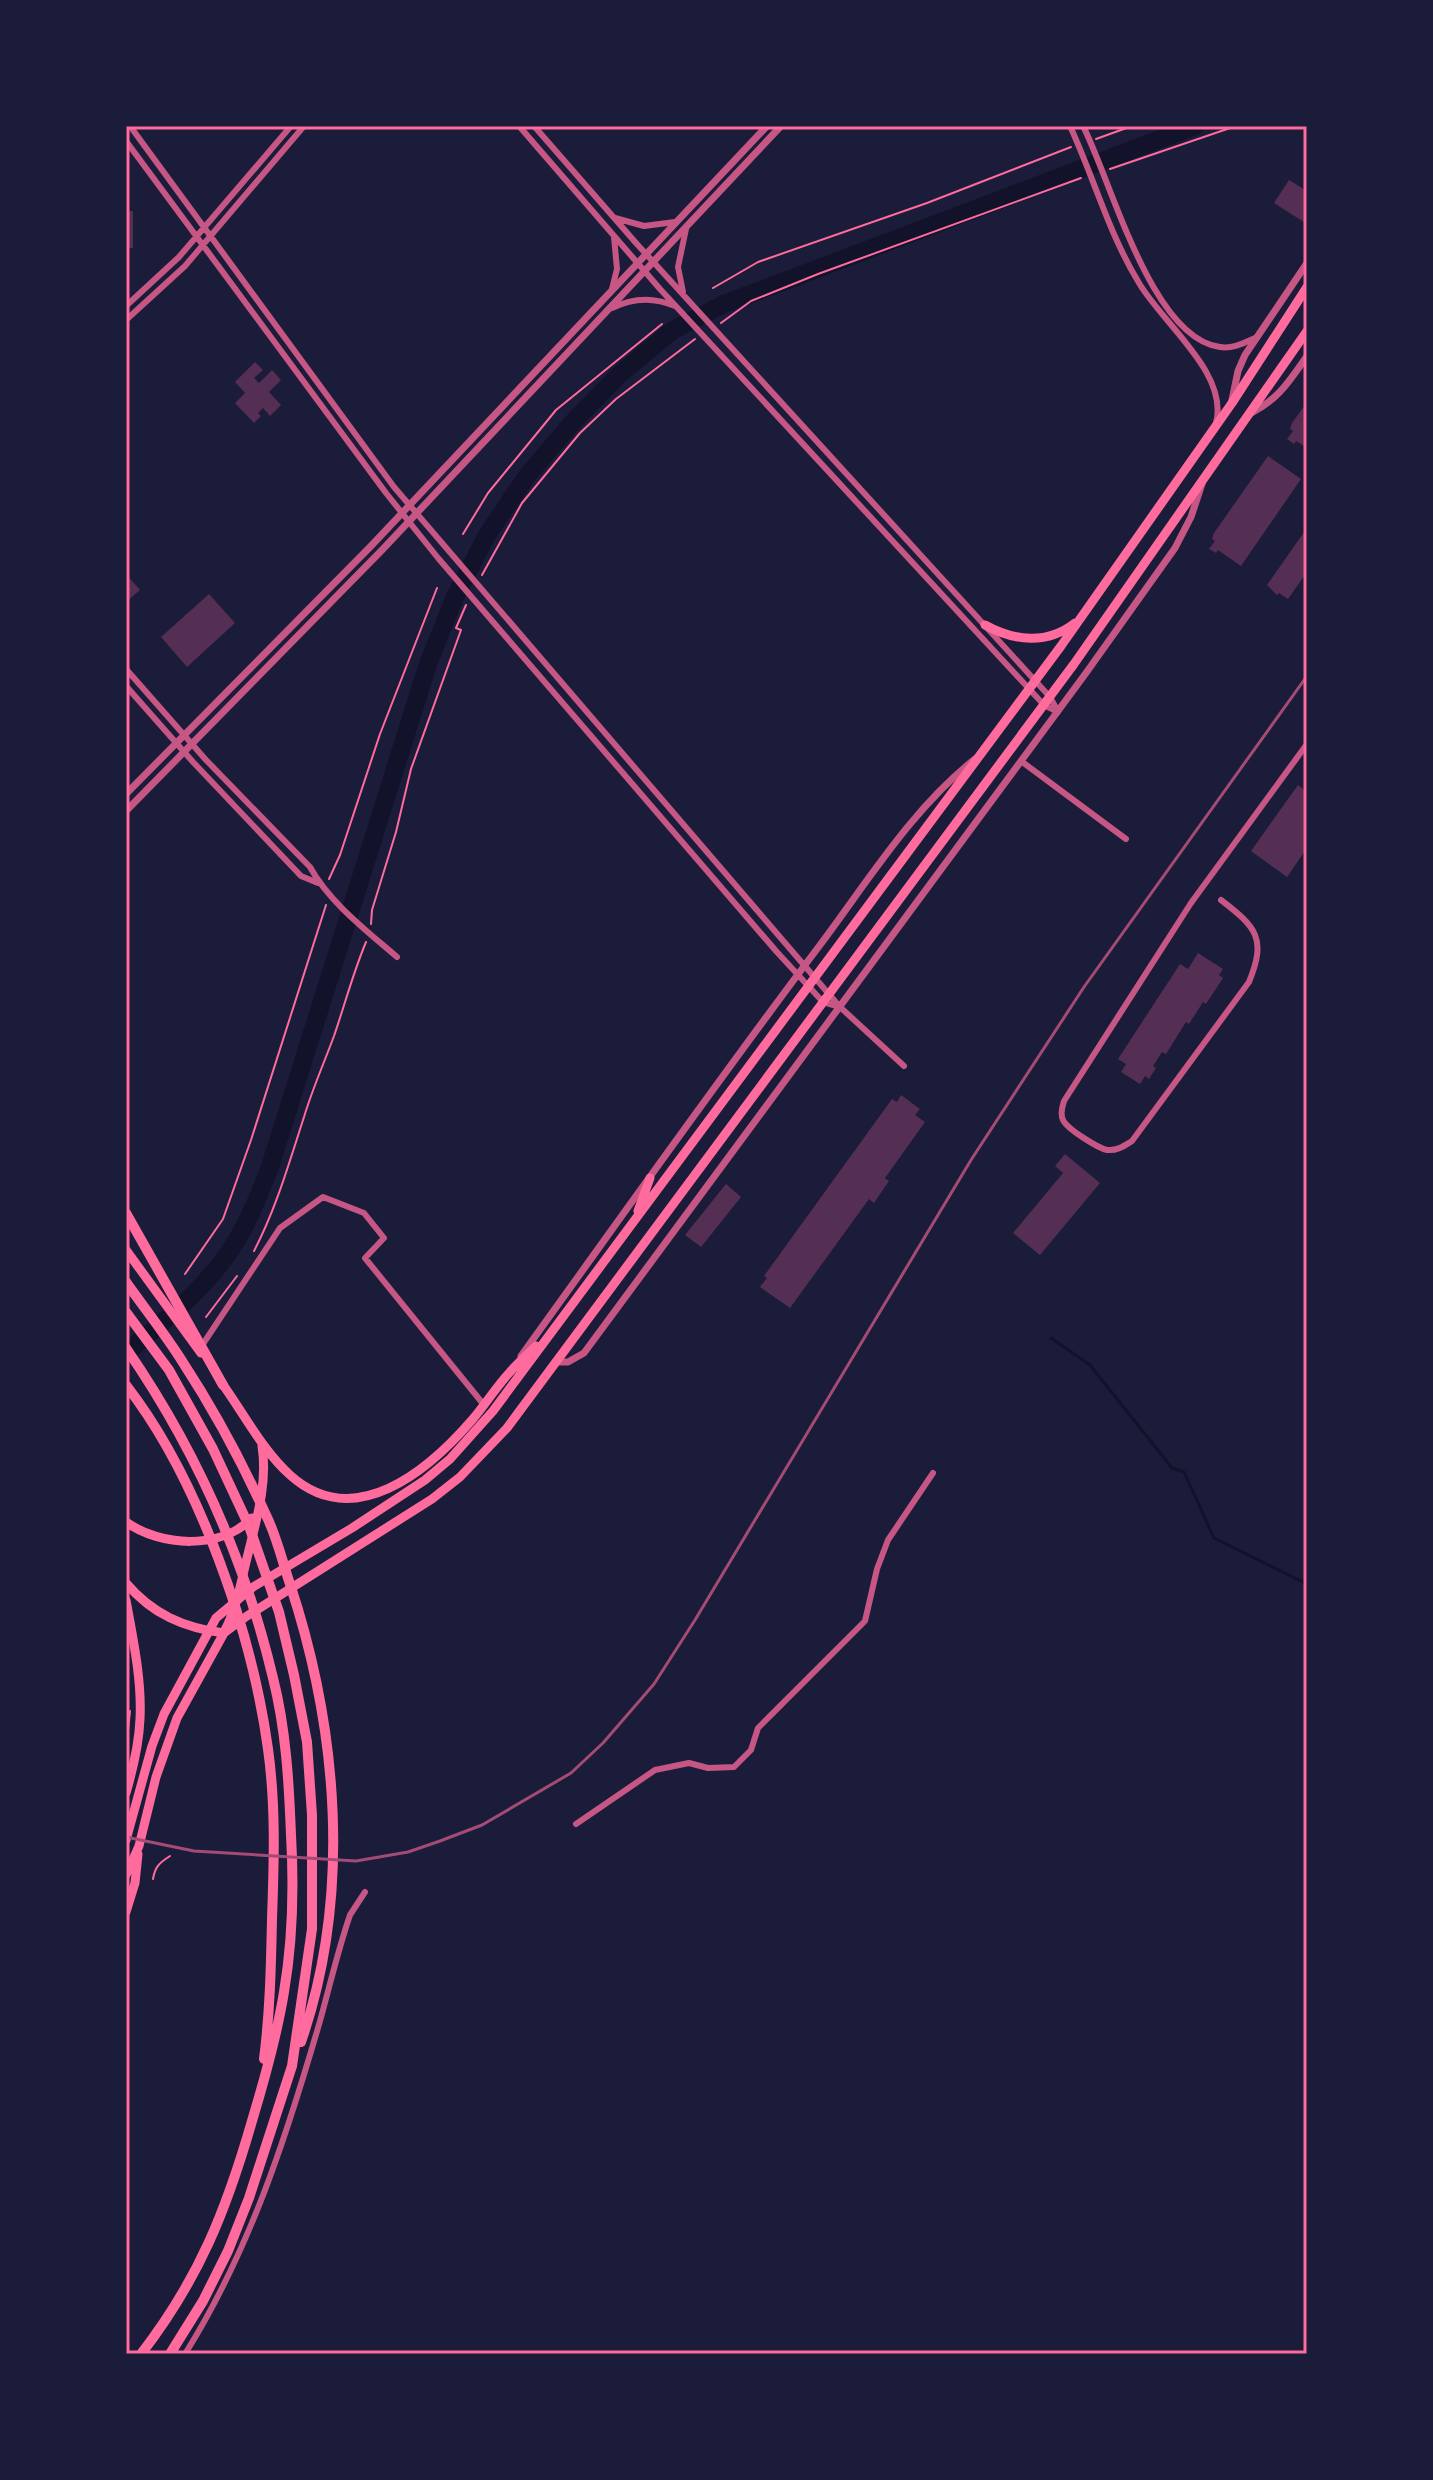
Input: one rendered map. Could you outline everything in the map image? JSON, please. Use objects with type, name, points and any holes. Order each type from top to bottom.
[{"type":"highway","points":[[126,1213],[189,1322],[198,1346],[223,1385]]},
{"type":"highway","points":[[126,1282],[182,1360],[230,1441],[262,1506],[312,1659],[326,1737],[332,1810],[331,1901],[318,1986],[249,2198],[228,2251],[203,2301],[170,2354]]},
{"type":"highway","points":[[126,1312],[169,1370],[213,1449],[249,1526],[279,1612],[307,1742],[313,1874],[312,1929],[292,2066]]},
{"type":"highway","points":[[126,1348],[151,1384],[230,1536],[259,1623],[274,1681],[285,1745],[293,1875],[292,1927],[284,1992],[268,2068],[232,2186],[207,2248],[177,2302],[141,2354]]},
{"type":"highway","points":[[126,1385],[180,1470],[213,1544],[241,1628],[268,1750],[274,1823],[270,1992],[254,2116]]},
{"type":"main road","points":[[126,1840],[164,1714],[216,1618],[237,1599],[277,1572],[352,1528],[438,1470],[493,1411],[1032,685],[1232,403],[1307,287]]},
{"type":"main road","points":[[126,1583],[161,1615],[187,1626],[224,1633],[260,1607],[416,1511],[489,1448],[557,1362],[1047,701],[1307,331]]},
{"type":"main road","points":[[985,625],[1012,637],[1042,638],[1056,635],[1080,618]]},
{"type":"main road","points":[[634,1222],[650,1178]]},
{"type":"main road","points":[[126,1250],[198,1346]]},
{"type":"main road","points":[[223,1385],[279,1464],[299,1483],[335,1497],[363,1498],[390,1489],[420,1469],[454,1439],[508,1374],[558,1324]]},
{"type":"main road","points":[[126,1912],[135,1883],[139,1846],[156,1777],[177,1718],[224,1633],[237,1599],[260,1508],[264,1465],[260,1438]]},
{"type":"main road","points":[[126,1522],[158,1538],[197,1540],[242,1527],[260,1508]]},
{"type":"main road","points":[[126,1600],[129,1635],[140,1687],[138,1795]]},
{"type":"main road","points":[[126,1793],[138,1744]]},
{"type":"main road","points":[[126,1875],[139,1846]]},
{"type":"street","points":[[130,126],[417,514],[804,966],[812,982],[826,998],[840,1007],[904,1066]]},
{"type":"street","points":[[126,306],[179,257],[291,126]]},
{"type":"street","points":[[126,320],[185,266],[304,126]]},
{"type":"street","points":[[519,126],[706,339],[1058,712]]},
{"type":"street","points":[[534,126],[654,263],[985,625],[1032,685]]},
{"type":"street","points":[[126,794],[410,505],[767,126]]},
{"type":"street","points":[[126,811],[417,514],[781,126]]},
{"type":"street","points":[[1070,126],[1094,188],[1137,281],[1208,373],[1218,401],[1215,426]]},
{"type":"street","points":[[1083,126],[1134,251],[1154,290],[1183,326],[1208,344],[1220,347],[1240,345],[1255,338]]},
{"type":"street","points":[[126,141],[402,513],[470,597],[798,974],[812,982]]},
{"type":"street","points":[[613,216],[626,223],[644,226],[681,219]]},
{"type":"street","points":[[686,229],[678,267],[680,286],[687,299]]},
{"type":"street","points":[[608,297],[617,269],[613,234]]},
{"type":"street","points":[[1232,403],[1238,371],[1255,338],[1307,263]]},
{"type":"street","points":[[609,310],[627,303],[649,300],[677,307]]},
{"type":"street","points":[[1251,413],[1268,404],[1282,391],[1307,356]]},
{"type":"street","points":[[557,1362],[568,1362],[584,1353],[1058,712],[1175,548],[1191,517],[1204,479]]},
{"type":"street","points":[[126,669],[192,744],[310,867],[318,883]]},
{"type":"street","points":[[126,686],[301,876],[318,883],[397,957]]},
{"type":"street","points":[[1221,900],[1246,919],[1254,930],[1258,947],[1256,965],[1249,982],[1132,1141],[1121,1148],[1108,1150],[1096,1145],[1062,1120],[1064,1101],[1191,903],[1307,744]]},
{"type":"street","points":[[508,1374],[804,966],[931,800],[982,752]]},
{"type":"street","points":[[1021,761],[1126,839]]},
{"type":"street","points":[[198,1346],[280,1228],[323,1197],[364,1213],[384,1238],[365,1258],[484,1405]]},
{"type":"street","points":[[576,1824],[655,1770],[689,1763],[708,1768],[734,1767],[751,1750],[758,1728],[865,1621],[877,1569],[888,1540],[933,1473]]},
{"type":"street","points":[[185,2354],[230,2276],[253,2226],[295,2102],[346,1925],[365,1892]]},
{"type":"path","points":[[1090,137],[1132,126]]},
{"type":"path","points":[[1111,169],[1236,126]]},
{"type":"path","points":[[713,288],[758,262],[927,203],[1076,142]]},
{"type":"path","points":[[723,322],[751,301],[818,274],[1086,176]]},
{"type":"path","points":[[463,534],[488,493],[556,410],[662,324]]},
{"type":"path","points":[[482,574],[522,503],[580,433],[616,399],[696,338]]},
{"type":"path","points":[[185,1274],[223,1219],[326,904],[331,871],[340,855],[380,734],[437,588]]},
{"type":"path","points":[[248,1262],[267,1226],[354,972],[370,934],[372,910],[411,769],[461,630],[456,628],[470,597]]},
{"type":"path","points":[[206,1317],[240,1273]]},
{"type":"path","points":[[126,1750],[130,1712]]},
{"type":"path","points":[[153,1879],[159,1862],[170,1856]]},
{"type":"building","points":[[1289,180],[1307,191],[1307,224],[1274,203]]},
{"type":"building","points":[[126,211],[133,211],[133,248],[126,248]]},
{"type":"building","points":[[255,362],[263,370],[254,378],[259,383],[272,370],[281,380],[269,392],[281,405],[270,416],[263,408],[258,413],[261,416],[254,423],[235,403],[245,393],[235,382]]},
{"type":"building","points":[[1307,402],[1307,448],[1287,439],[1293,431],[1290,429],[1292,423]]},
{"type":"building","points":[[1268,456],[1301,479],[1241,566],[1218,550],[1216,553],[1209,549],[1215,541],[1212,539],[1214,533]]},
{"type":"building","points":[[1307,528],[1307,572],[1288,599],[1279,593],[1277,595],[1267,585]]},
{"type":"building","points":[[126,574],[140,590],[126,602]]},
{"type":"building","points":[[209,594],[235,623],[187,667],[161,637]]},
{"type":"building","points":[[1298,785],[1307,792],[1307,848],[1287,877],[1251,851]]},
{"type":"building","points":[[1198,953],[1223,969],[1219,975],[1223,978],[1206,1004],[1203,1002],[1189,1024],[1186,1022],[1166,1054],[1162,1052],[1149,1079],[1145,1076],[1140,1084],[1121,1072],[1126,1064],[1118,1059],[1180,964],[1188,969]]},
{"type":"building","points":[[901,1095],[920,1109],[915,1115],[925,1122],[885,1178],[889,1181],[874,1203],[869,1199],[790,1308],[760,1287],[767,1278],[764,1276],[892,1099],[897,1102]]},
{"type":"building","points":[[1065,1154],[1100,1183],[1040,1255],[1013,1233],[1063,1173],[1055,1166]]},
{"type":"building","points":[[726,1184],[741,1197],[701,1247],[685,1235]]},
{"type":"waterway","points":[[126,1353],[212,1275],[235,1243],[249,1216],[269,1170],[428,664],[454,599],[487,535],[526,477],[571,424],[620,374],[673,330],[724,304],[1195,126]]},
{"type":"waterway","points":[[1051,1338],[1090,1365],[1172,1468],[1184,1472],[1214,1538],[1307,1584]]},
{"type":"railway","points":[[126,1837],[194,1851],[356,1861],[408,1852],[482,1825],[571,1773],[603,1743],[654,1684],[695,1620],[971,1160],[1084,987],[1307,676]]}]
